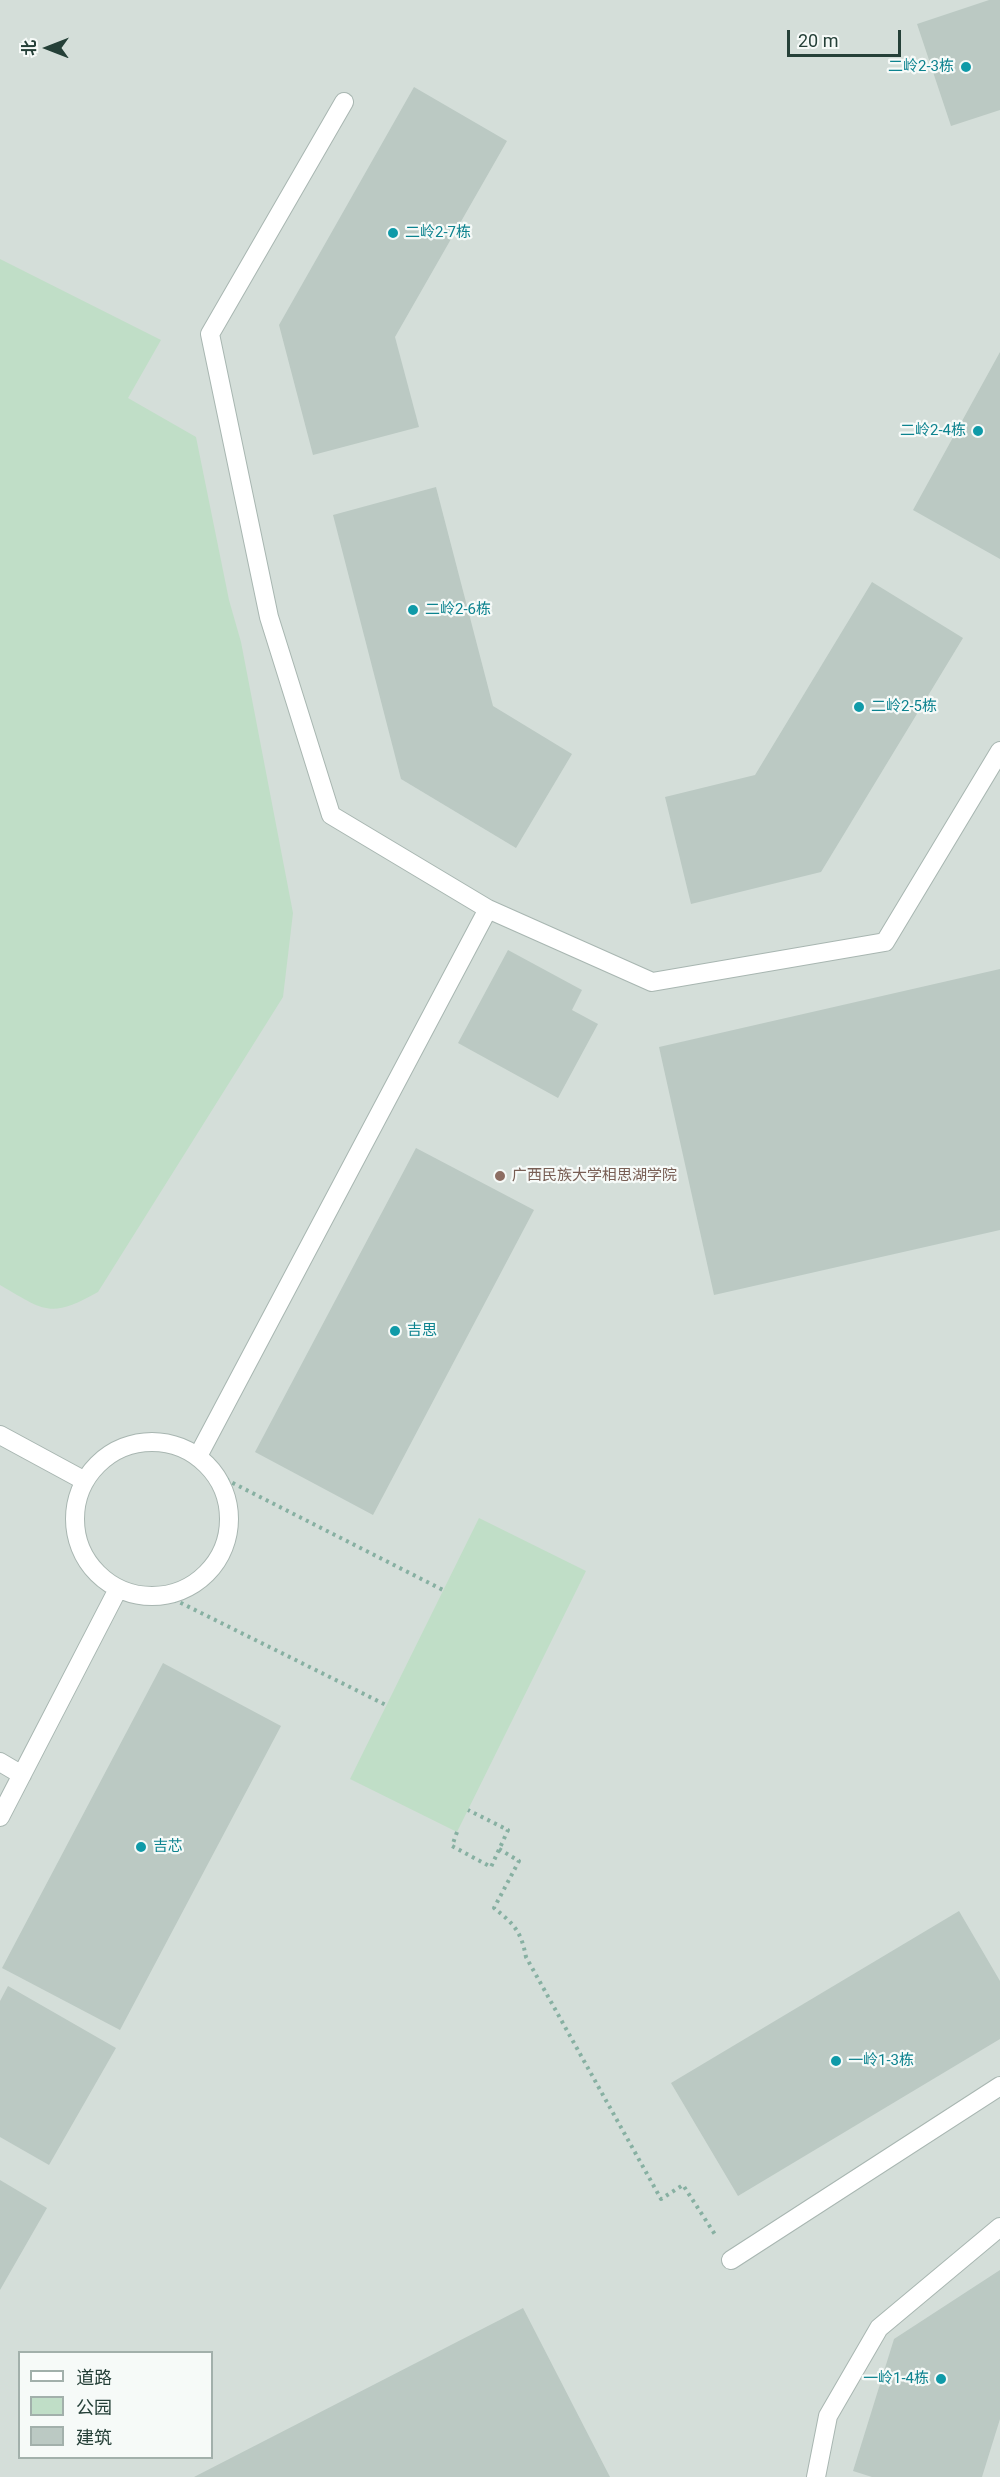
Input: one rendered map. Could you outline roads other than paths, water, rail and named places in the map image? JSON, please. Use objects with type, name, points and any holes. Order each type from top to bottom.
[{"type":"lane","points":[[344,102],[210,334],[269,617],[331,815],[488,909],[652,982],[885,942],[1000,751]]},
{"type":"lane","points":[[198,1456],[488,909]]},
{"type":"lane","points":[[0,1435],[85,1481]]},
{"type":"lane","points":[[148,1442],[174,1444],[198,1456],[215,1474],[227,1499],[229,1525],[224,1550],[210,1571],[191,1587],[167,1596],[142,1597],[118,1589],[93,1568],[83,1554],[75,1530],[76,1505],[85,1481],[101,1461],[123,1448],[148,1442]]},
{"type":"lane","points":[[0,1817],[118,1589]]},
{"type":"lane","points":[[0,1762],[22,1775]]},
{"type":"lane","points":[[731,2260],[1000,2086]]},
{"type":"lane","points":[[816,2477],[828,2416],[879,2328],[1000,2228]]},
{"type":"place","name":"二岭2-3栋","points":[[966,67]]},
{"type":"place","name":"二岭2-7栋","points":[[393,233]]},
{"type":"place","name":"二岭2-4栋","points":[[978,431]]},
{"type":"place","name":"二岭2-6栋","points":[[413,610]]},
{"type":"place","name":"二岭2-5栋","points":[[859,707]]},
{"type":"place","name":"广西民族大学相思湖学院","points":[[500,1176]]},
{"type":"place","name":"吉思","points":[[395,1331]]},
{"type":"place","name":"吉芯","points":[[141,1847]]},
{"type":"place","name":"一岭1-3栋","points":[[836,2061]]},
{"type":"place","name":"一岭1-4栋","points":[[941,2379]]}]
